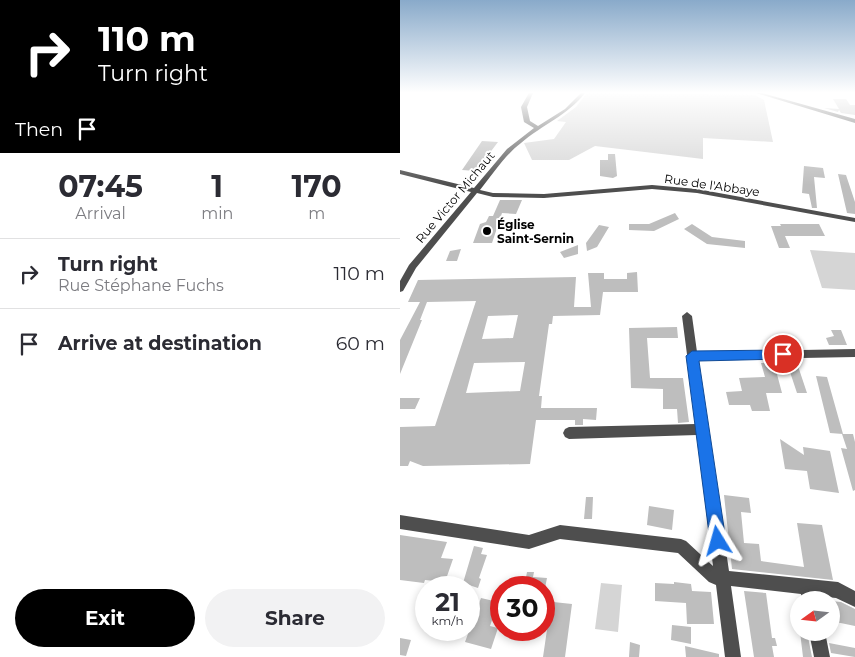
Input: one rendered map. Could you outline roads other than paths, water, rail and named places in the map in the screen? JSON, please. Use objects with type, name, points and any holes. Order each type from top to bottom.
[{"type":"street","points":[[530,124],[538,128]]},
{"type":"street","name":"Rue Victor Michaut","points":[[400,289],[412,266],[513,145],[545,124]]},
{"type":"street","name":"Rue de l'Abbaye","points":[[400,172],[493,195],[523,197],[652,187],[697,192],[855,220]]},
{"type":"street","points":[[687,316],[733,657]]},
{"type":"street","points":[[692,356],[855,353]]},
{"type":"street","points":[[569,433],[703,429]]},
{"type":"street","points":[[400,522],[530,542],[560,532],[681,546],[714,577],[798,591]]},
{"type":"street","points":[[840,591],[855,599]]},
{"type":"street","points":[[819,641],[822,657]]},
{"type":"place","name":"Église Saint-Sernin","points":[[487,231]]}]
